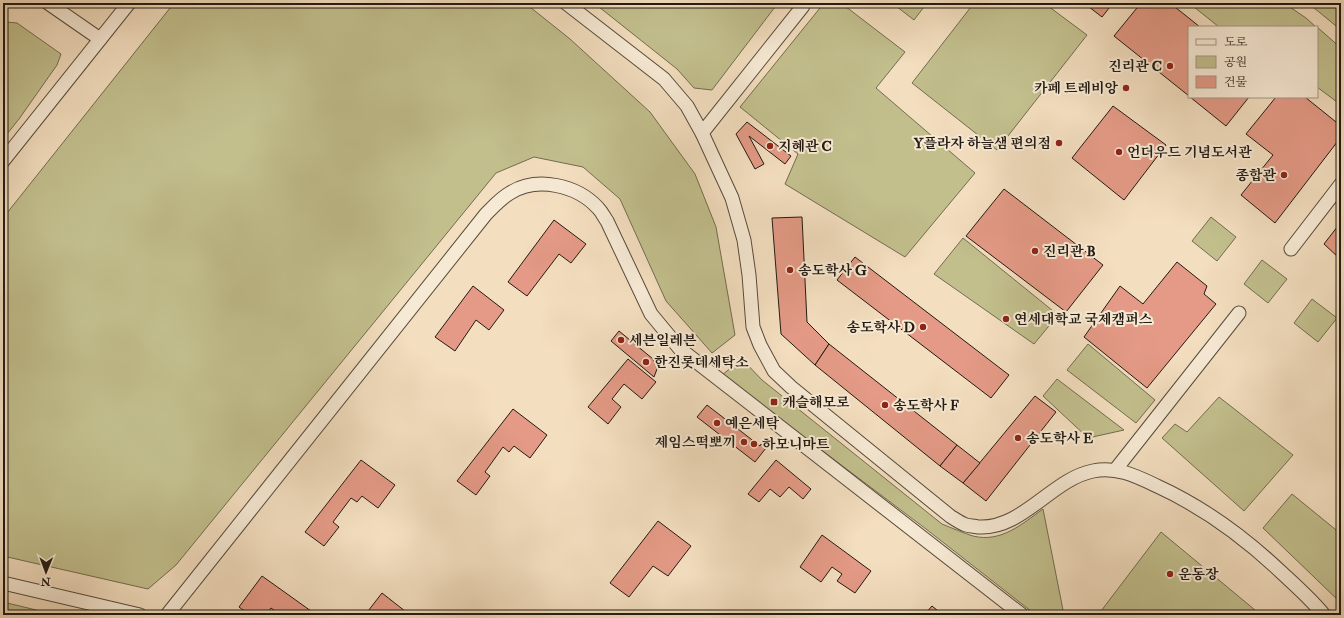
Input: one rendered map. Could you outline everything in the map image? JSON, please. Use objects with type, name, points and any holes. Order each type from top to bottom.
[{"type":"street","points":[[48,3],[100,39]]},
{"type":"street","points":[[3,161],[129,3]]},
{"type":"street","points":[[566,3],[664,79],[687,106],[702,132],[732,198],[744,240],[749,275],[753,327],[760,345],[774,371],[797,392],[950,516],[966,526],[997,526],[1035,504],[1074,477],[1094,471],[1116,469],[1138,477],[1208,513],[1262,555],[1301,590],[1324,615]]},
{"type":"street","points":[[702,132],[803,6]]},
{"type":"street","points":[[167,615],[486,214],[510,192],[525,186],[540,184],[556,185],[571,189],[586,198],[598,208],[607,221],[651,314],[680,349],[1022,615]]},
{"type":"street","points":[[1291,249],[1341,184]]},
{"type":"street","points":[[1116,469],[1239,313]]},
{"type":"street","points":[[3,583],[140,615]]},
{"type":"green space","points":[[174,3],[525,3],[570,39],[650,112],[695,174],[716,227],[735,335],[712,353],[666,301],[620,199],[583,167],[534,157],[496,173],[176,565],[148,589],[3,556],[3,218]]},
{"type":"green space","points":[[594,3],[778,3],[712,90],[694,88],[677,69]]},
{"type":"green space","points":[[824,3],[841,3],[905,52],[876,88],[975,173],[905,257],[785,184],[798,154],[740,107]]},
{"type":"green space","points":[[892,3],[927,3],[914,20]]},
{"type":"green space","points":[[974,3],[1044,3],[1087,35],[997,150],[912,83]]},
{"type":"green space","points":[[1189,3],[1284,3],[1315,26],[1218,26]]},
{"type":"green space","points":[[1308,3],[1341,3],[1341,30]]},
{"type":"green space","points":[[6,22],[17,23],[61,54],[57,65],[3,139],[3,26]]},
{"type":"green space","points":[[1318,28],[1341,48],[1341,105],[1318,88]]},
{"type":"green space","points":[[1211,217],[1236,237],[1217,261],[1192,241]]},
{"type":"green space","points":[[963,238],[1058,315],[1034,344],[934,274]]},
{"type":"green space","points":[[1262,260],[1287,279],[1268,303],[1244,284]]},
{"type":"green space","points":[[1312,299],[1337,318],[1318,342],[1294,323]]},
{"type":"green space","points":[[1088,344],[1155,400],[1136,423],[1067,370]]},
{"type":"green space","points":[[742,359],[762,380],[942,524],[973,536],[993,537],[1011,531],[1043,509],[1064,615],[1036,615],[926,529],[722,375]]},
{"type":"green space","points":[[1057,379],[1124,430],[1088,438],[1043,396]]},
{"type":"green space","points":[[1219,397],[1293,455],[1244,511],[1162,438],[1175,424],[1187,432]]},
{"type":"green space","points":[[1292,494],[1341,534],[1341,603],[1263,528]]},
{"type":"green space","name":"운동장","points":[[1161,532],[1261,615],[1098,615]]},
{"type":"green space","points":[[3,602],[57,615],[3,615]]},
{"type":"building","points":[[1084,3],[1113,3],[1102,17]]},
{"type":"building","name":"진리관 C","points":[[1141,3],[1170,3],[1199,26],[1188,26],[1188,95],[1114,36]]},
{"type":"building","name":"진리관 C","points":[[1191,98],[1248,98],[1226,126]]},
{"type":"building","name":"종합관","points":[[1275,98],[1306,98],[1341,126],[1341,137],[1275,223],[1241,195],[1273,155],[1246,134]]},
{"type":"building","name":"언더우드 기념도서관","points":[[1113,106],[1166,145],[1124,200],[1072,158]]},
{"type":"building","name":"지혜관 C","points":[[747,122],[791,156],[785,164],[749,136],[764,164],[755,169],[736,134]]},
{"type":"building","name":"진리관 B","points":[[1004,189],[1103,265],[1066,312],[966,236]]},
{"type":"building","name":"송도학사 G","points":[[802,217],[807,322],[829,344],[815,365],[781,334],[772,218]]},
{"type":"building","points":[[554,220],[586,244],[571,263],[559,254],[527,296],[508,282]]},
{"type":"building","points":[[1341,222],[1341,252],[1338,257],[1324,244]]},
{"type":"building","name":"송도학사 D","points":[[855,257],[1009,375],[991,398],[837,280]]},
{"type":"building","points":[[1177,262],[1207,286],[1204,294],[1216,304],[1147,388],[1084,337],[1120,286],[1143,304]]},
{"type":"building","points":[[473,286],[504,310],[489,330],[476,320],[455,351],[435,337]]},
{"type":"building","points":[[619,331],[653,359],[657,369],[654,377],[611,341]]},
{"type":"building","name":"송도학사 F","points":[[829,344],[957,445],[940,466],[815,365]]},
{"type":"building","points":[[628,359],[656,382],[642,399],[624,384],[612,399],[621,407],[608,424],[588,407]]},
{"type":"building","name":"송도학사 E","points":[[1035,396],[1056,412],[986,501],[963,483]]},
{"type":"building","points":[[707,405],[760,446],[761,444],[766,448],[755,462],[697,417]]},
{"type":"building","points":[[513,409],[547,435],[530,458],[514,446],[509,452],[503,447],[485,472],[490,476],[476,495],[457,481]]},
{"type":"building","points":[[957,445],[980,463],[963,483],[940,466]]},
{"type":"building","points":[[361,460],[395,485],[378,508],[362,496],[357,502],[351,498],[333,522],[339,527],[324,546],[305,532]]},
{"type":"building","points":[[776,460],[811,489],[803,499],[789,487],[780,497],[770,489],[759,502],[748,494]]},
{"type":"building","points":[[658,521],[691,546],[668,576],[653,566],[629,597],[610,583]]},
{"type":"building","points":[[822,535],[871,571],[855,593],[837,581],[842,574],[832,567],[821,582],[800,567]]},
{"type":"building","points":[[262,576],[311,611],[308,615],[281,615],[271,608],[266,615],[250,615],[239,607]]},
{"type":"building","points":[[382,593],[410,615],[365,615]]},
{"type":"building","points":[[932,606],[943,615],[924,615]]},
{"type":"place","name":"진리관 C","points":[[1170,66]]},
{"type":"place","name":"카페 트레비앙","points":[[1126,88]]},
{"type":"place","name":"Y플라자 하늘샘 편의점","points":[[1059,143]]},
{"type":"place","name":"지혜관 C","points":[[770,146]]},
{"type":"place","name":"언더우드 기념도서관","points":[[1119,152]]},
{"type":"place","name":"종합관","points":[[1284,175]]},
{"type":"place","name":"진리관 B","points":[[1035,251]]},
{"type":"place","name":"송도학사 G","points":[[790,270]]},
{"type":"place","name":"연세대학교 국제캠퍼스","points":[[1006,319]]},
{"type":"place","name":"송도학사 D","points":[[923,327]]},
{"type":"place","name":"세븐일레븐","points":[[621,340]]},
{"type":"place","name":"한진롯데세탁소","points":[[646,362]]},
{"type":"place","name":"캐슬해모로","points":[[774,402]]},
{"type":"place","name":"송도학사 F","points":[[885,405]]},
{"type":"place","name":"예은세탁","points":[[717,423]]},
{"type":"place","name":"송도학사 E","points":[[1018,438]]},
{"type":"place","name":"제임스떡뽀끼","points":[[744,442]]},
{"type":"place","name":"하모니마트","points":[[754,444]]},
{"type":"place","name":"운동장","points":[[1170,574]]}]
